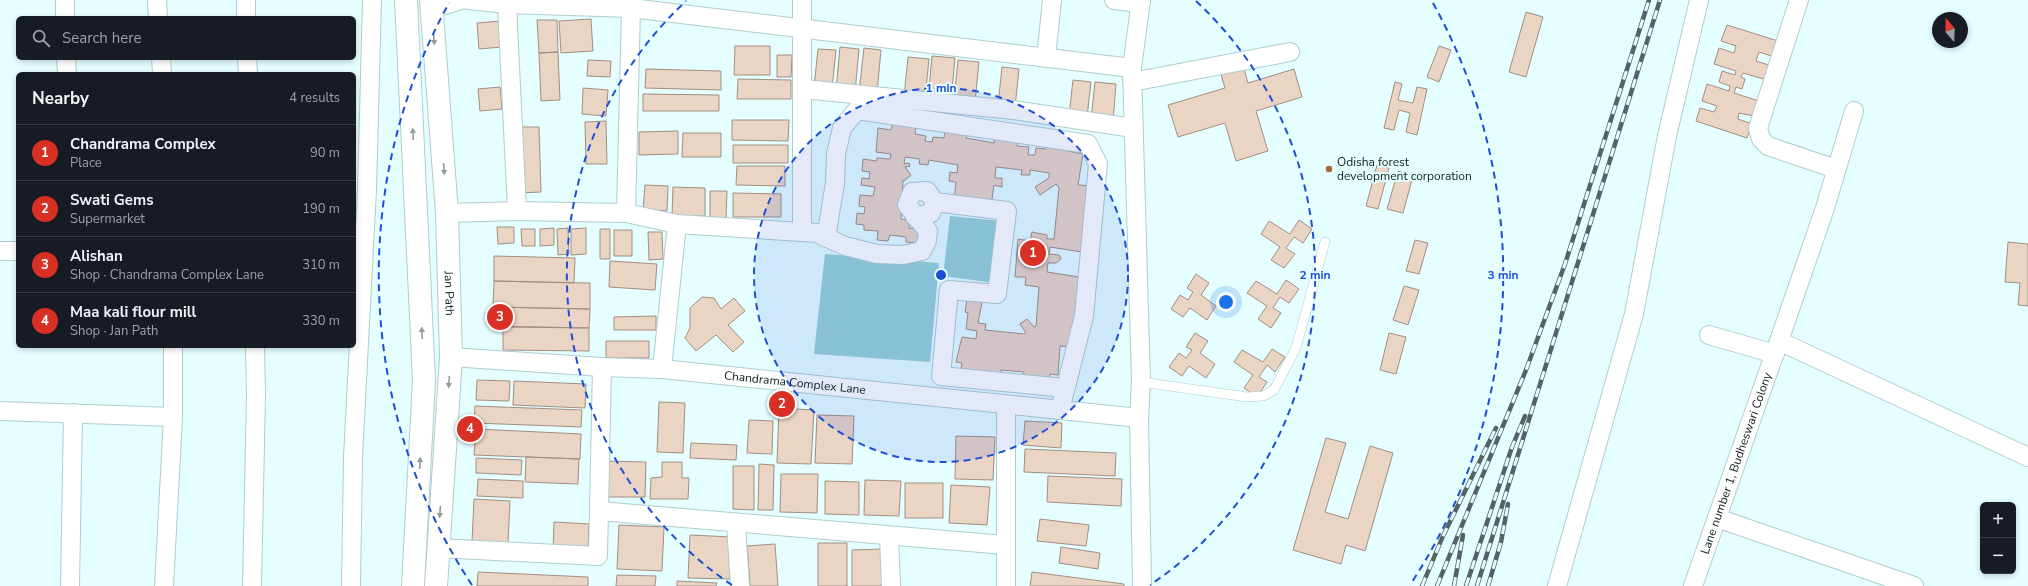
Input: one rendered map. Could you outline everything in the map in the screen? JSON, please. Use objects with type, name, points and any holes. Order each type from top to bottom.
[{"type":"main road","points":[[406,0],[424,380],[413,586]]},
{"type":"main road","name":"Jan Path","points":[[432,4],[447,213],[451,357],[437,548],[436,586]]},
{"type":"street","points":[[65,0],[65,16]]},
{"type":"street","points":[[157,0],[158,16]]},
{"type":"street","points":[[246,0],[246,16]]},
{"type":"street","points":[[351,586],[353,457],[367,190],[372,0]]},
{"type":"street","points":[[432,4],[461,0]]},
{"type":"street","points":[[468,0],[507,4],[637,6],[1046,58],[1132,75],[1290,52]]},
{"type":"street","points":[[802,0],[802,232]]},
{"type":"street","points":[[1046,58],[1052,0]]},
{"type":"street","points":[[1114,0],[1141,1],[1132,75],[1141,382],[1139,418],[1142,586]]},
{"type":"street","points":[[1557,586],[1634,314],[1667,136],[1699,0]]},
{"type":"street","points":[[1799,0],[1758,128],[1761,139],[1768,146],[1836,169]]},
{"type":"street","points":[[507,4],[517,211]]},
{"type":"street","points":[[626,213],[637,6]]},
{"type":"street","points":[[66,60],[67,72]]},
{"type":"street","points":[[161,60],[162,72]]},
{"type":"street","points":[[247,60],[248,72]]},
{"type":"street","points":[[803,89],[1014,110],[1134,128]]},
{"type":"street","points":[[826,238],[835,183],[836,154],[842,128],[857,110],[1088,144],[1098,164],[1084,316],[1060,410]]},
{"type":"street","name":"Lane number 1, Budheswari Colony","points":[[1693,586],[1777,348],[1854,111]]},
{"type":"street","points":[[447,213],[517,211],[626,213],[677,224],[817,233],[845,246],[877,254],[903,255],[922,251],[927,242],[928,231],[915,217],[907,205],[912,192],[927,191],[935,202],[1006,211],[997,294],[949,290],[942,376],[1065,388]]},
{"type":"street","points":[[915,217],[931,213],[935,202]]},
{"type":"street","points":[[662,369],[677,224]]},
{"type":"street","points":[[0,251],[16,251]]},
{"type":"street","points":[[1709,335],[1777,348],[2028,457]]},
{"type":"street","points":[[164,586],[173,417],[173,348]]},
{"type":"street","points":[[252,586],[256,394],[254,348]]},
{"type":"street","name":"Chandrama Complex Lane","points":[[451,357],[602,367],[662,369],[1139,418]]},
{"type":"street","points":[[437,548],[598,556],[602,367]]},
{"type":"street","points":[[1006,405],[1006,586]]},
{"type":"street","points":[[0,411],[173,417]]},
{"type":"street","points":[[70,586],[73,413]]},
{"type":"street","points":[[599,511],[736,524],[1005,545]]},
{"type":"street","points":[[1717,518],[1914,586]]},
{"type":"street","points":[[736,524],[740,586]]},
{"type":"street","points":[[889,536],[891,586]]},
{"type":"lane","points":[[1141,382],[1247,397],[1263,396],[1274,390],[1296,348],[1325,242]]},
{"type":"shaded area","points":[[950,216],[1001,221],[995,283],[943,276]]},
{"type":"shaded area","points":[[825,254],[939,263],[930,362],[814,354]]},
{"type":"building","points":[[1526,12],[1543,17],[1526,77],[1509,72]]},
{"type":"building","points":[[591,19],[593,51],[561,53],[559,21]]},
{"type":"building","points":[[537,20],[557,20],[558,52],[539,53]]},
{"type":"building","points":[[500,21],[502,47],[479,49],[477,23]]},
{"type":"building","points":[[1727,25],[1778,41],[1774,57],[1759,52],[1756,61],[1772,66],[1767,80],[1743,73],[1741,77],[1745,79],[1742,89],[1736,87],[1734,93],[1759,101],[1754,116],[1739,113],[1738,119],[1752,124],[1747,138],[1696,121],[1700,108],[1714,112],[1717,106],[1702,101],[1707,84],[1729,91],[1730,86],[1719,82],[1722,71],[1735,75],[1736,71],[1714,64],[1719,48],[1734,53],[1736,46],[1721,41]]},
{"type":"building","points":[[735,46],[770,46],[770,75],[734,75]]},
{"type":"building","points":[[1439,46],[1451,50],[1439,82],[1427,77]]},
{"type":"building","points":[[840,47],[859,49],[855,92],[836,90]]},
{"type":"building","points":[[864,48],[881,50],[877,93],[859,92]]},
{"type":"building","points":[[818,49],[836,50],[832,89],[814,87]]},
{"type":"building","points":[[558,52],[560,100],[541,101],[539,53]]},
{"type":"building","points":[[777,55],[792,55],[791,77],[777,77]]},
{"type":"building","points":[[932,56],[955,58],[951,102],[928,99]]},
{"type":"building","points":[[908,57],[929,59],[925,99],[904,97]]},
{"type":"building","points":[[588,60],[611,61],[610,77],[587,76]]},
{"type":"building","points":[[958,60],[979,62],[975,102],[954,100]]},
{"type":"building","points":[[1243,65],[1248,83],[1294,69],[1302,97],[1256,111],[1268,151],[1236,161],[1225,123],[1178,137],[1168,105],[1225,88],[1220,71]]},
{"type":"building","points":[[1002,67],[1019,69],[1015,107],[998,105]]},
{"type":"building","points":[[646,69],[721,71],[721,90],[645,88]]},
{"type":"building","points":[[738,79],[791,80],[791,99],[737,99]]},
{"type":"building","points":[[1073,80],[1091,82],[1087,117],[1069,115]]},
{"type":"building","points":[[1095,82],[1116,84],[1113,122],[1091,120]]},
{"type":"building","points":[[1395,82],[1402,84],[1398,100],[1413,103],[1417,87],[1427,89],[1417,135],[1406,132],[1410,113],[1399,110],[1394,130],[1384,128]]},
{"type":"building","points":[[500,87],[502,109],[480,111],[478,89]]},
{"type":"building","points":[[583,88],[608,90],[606,116],[582,114]]},
{"type":"building","points":[[643,94],[719,95],[719,111],[643,111]]},
{"type":"building","points":[[732,120],[789,120],[788,141],[732,140]]},
{"type":"building","points":[[606,121],[607,164],[586,164],[585,122]]},
{"type":"building","points":[[893,123],[916,128],[915,134],[926,136],[925,141],[932,142],[933,137],[944,138],[945,130],[967,134],[966,138],[994,143],[995,138],[1018,141],[1017,146],[1029,147],[1028,155],[1035,155],[1036,148],[1045,149],[1046,143],[1068,146],[1068,151],[1083,154],[1078,185],[1093,186],[1082,252],[1050,247],[1049,254],[1059,255],[1061,259],[1056,263],[1048,263],[1047,272],[1079,277],[1071,347],[1060,346],[1058,375],[1050,374],[1048,383],[1023,379],[1024,372],[1001,370],[999,379],[961,368],[962,363],[956,362],[962,337],[976,339],[977,331],[966,329],[968,313],[965,312],[967,300],[982,302],[978,323],[986,324],[985,330],[1024,334],[1026,333],[1020,324],[1027,319],[1034,327],[1036,326],[1039,287],[1025,285],[1026,277],[1015,277],[1018,239],[1030,241],[1032,232],[1047,235],[1047,239],[1054,239],[1059,188],[1056,184],[1040,195],[1035,187],[1049,178],[1049,173],[1030,170],[1030,175],[1021,175],[1022,170],[996,167],[995,178],[1002,178],[1002,187],[994,185],[991,206],[954,201],[956,182],[949,181],[950,172],[957,173],[958,165],[929,160],[928,165],[919,164],[920,159],[905,157],[904,164],[909,163],[910,166],[905,167],[911,175],[904,181],[903,180],[901,219],[909,220],[909,228],[923,229],[922,244],[906,242],[906,237],[890,235],[888,241],[877,240],[878,231],[864,230],[864,225],[856,224],[857,213],[864,214],[865,207],[859,206],[860,195],[873,196],[875,187],[861,185],[862,178],[869,179],[870,172],[862,171],[863,159],[876,161],[877,158],[890,159],[891,154],[876,152],[878,128],[891,130]]},
{"type":"building","points":[[516,127],[539,127],[541,192],[518,193]]},
{"type":"building","points":[[678,131],[678,154],[639,155],[639,132]]},
{"type":"building","points":[[683,133],[721,133],[721,157],[682,157]]},
{"type":"building","points":[[733,145],[788,145],[788,163],[733,163]]},
{"type":"building","points":[[1377,165],[1389,168],[1378,209],[1366,206]]},
{"type":"building","points":[[737,166],[785,166],[785,186],[736,185]]},
{"type":"building","points":[[1398,171],[1413,176],[1403,213],[1387,209]]},
{"type":"building","points":[[645,185],[668,186],[667,211],[643,209]]},
{"type":"building","points":[[673,187],[705,188],[705,216],[672,216]]},
{"type":"building","points":[[710,191],[727,191],[726,218],[710,217]]},
{"type":"building","points":[[733,193],[781,194],[781,217],[733,217]]},
{"type":"building","points":[[1299,220],[1312,229],[1303,243],[1294,237],[1286,248],[1295,254],[1284,268],[1271,260],[1280,247],[1261,234],[1269,221],[1290,234]]},
{"type":"building","points":[[497,227],[514,227],[514,243],[498,244]]},
{"type":"building","points":[[554,228],[554,245],[540,246],[540,229]]},
{"type":"building","points":[[568,228],[569,254],[558,255],[557,229]]},
{"type":"building","points":[[586,228],[586,254],[571,255],[571,229]]},
{"type":"building","points":[[521,229],[535,229],[535,246],[522,246]]},
{"type":"building","points":[[600,229],[610,229],[610,259],[600,259]]},
{"type":"building","points":[[614,230],[632,230],[632,256],[614,256]]},
{"type":"building","points":[[648,232],[662,232],[663,259],[649,260]]},
{"type":"building","points":[[1415,240],[1428,243],[1419,274],[1406,271]]},
{"type":"building","points":[[2008,242],[2028,244],[2028,306],[2018,305],[2020,283],[2005,282]]},
{"type":"building","points":[[494,256],[575,258],[574,283],[494,281]]},
{"type":"building","points":[[610,261],[657,264],[655,290],[609,287]]},
{"type":"building","points":[[1196,274],[1209,283],[1201,295],[1216,306],[1207,320],[1190,308],[1183,317],[1171,309],[1180,295],[1188,300],[1193,292],[1187,288]]},
{"type":"building","points":[[1286,280],[1299,289],[1289,303],[1280,297],[1273,308],[1281,313],[1271,328],[1258,319],[1267,306],[1247,293],[1256,281],[1277,294]]},
{"type":"building","points":[[494,281],[590,283],[590,309],[493,307]]},
{"type":"building","points":[[1404,286],[1419,290],[1408,325],[1393,320]]},
{"type":"building","points":[[702,297],[714,298],[721,309],[734,298],[745,311],[728,325],[744,342],[733,352],[716,335],[696,351],[685,338],[690,328],[690,308]]},
{"type":"building","points":[[493,307],[590,309],[589,328],[493,326]]},
{"type":"building","points":[[656,316],[656,330],[614,330],[614,317]]},
{"type":"building","points":[[503,327],[589,328],[589,351],[503,350]]},
{"type":"building","points":[[1195,333],[1208,341],[1200,353],[1215,364],[1206,378],[1189,366],[1182,376],[1169,367],[1179,353],[1186,358],[1192,350],[1186,347]]},
{"type":"building","points":[[1389,333],[1406,337],[1396,374],[1380,370]]},
{"type":"building","points":[[606,341],[649,341],[649,358],[606,358]]},
{"type":"building","points":[[1272,349],[1285,357],[1275,372],[1267,365],[1259,377],[1267,382],[1257,397],[1244,388],[1253,375],[1234,362],[1242,350],[1263,362]]},
{"type":"building","points":[[477,380],[510,381],[509,401],[476,400]]},
{"type":"building","points":[[514,381],[586,384],[585,408],[513,405]]},
{"type":"building","points":[[659,402],[685,403],[683,453],[657,452]]},
{"type":"building","points":[[475,406],[582,410],[581,427],[474,423]]},
{"type":"building","points":[[779,408],[814,410],[811,464],[777,463]]},
{"type":"building","points":[[817,415],[854,416],[852,464],[815,463]]},
{"type":"building","points":[[749,420],[773,421],[772,454],[747,453]]},
{"type":"building","points":[[1025,421],[1062,423],[1061,448],[1023,445]]},
{"type":"building","points":[[476,429],[581,434],[580,459],[474,455]]},
{"type":"building","points":[[956,436],[995,437],[993,480],[955,479]]},
{"type":"building","points":[[1326,438],[1346,443],[1325,512],[1348,519],[1370,446],[1393,453],[1365,551],[1346,545],[1341,564],[1293,550]]},
{"type":"building","points":[[691,443],[737,445],[736,460],[690,458]]},
{"type":"building","points":[[1025,449],[1116,453],[1115,476],[1024,472]]},
{"type":"building","points":[[526,457],[579,459],[578,484],[525,482]]},
{"type":"building","points":[[476,458],[522,460],[521,475],[476,473]]},
{"type":"building","points":[[608,461],[646,462],[645,497],[608,497]]},
{"type":"building","points":[[662,462],[682,462],[682,478],[689,478],[688,499],[650,499],[651,478],[662,477]]},
{"type":"building","points":[[759,464],[774,465],[773,510],[758,510]]},
{"type":"building","points":[[733,466],[754,466],[754,510],[733,509]]},
{"type":"building","points":[[781,474],[818,474],[817,513],[780,512]]},
{"type":"building","points":[[1048,476],[1122,479],[1121,506],[1047,502]]},
{"type":"building","points":[[478,479],[523,481],[523,498],[477,496]]},
{"type":"building","points":[[865,480],[901,481],[899,516],[864,515]]},
{"type":"building","points":[[825,481],[859,482],[859,515],[825,514]]},
{"type":"building","points":[[905,483],[943,483],[943,518],[905,518]]},
{"type":"building","points":[[951,485],[990,487],[987,525],[949,523]]},
{"type":"building","points":[[474,499],[510,501],[508,543],[472,542]]},
{"type":"building","points":[[1040,519],[1089,525],[1086,546],[1037,541]]},
{"type":"building","points":[[554,522],[589,524],[588,551],[553,549]]},
{"type":"building","points":[[619,525],[664,527],[662,571],[617,569]]},
{"type":"building","points":[[690,535],[732,537],[730,579],[688,578]]},
{"type":"building","points":[[818,543],[847,543],[847,586],[818,586]]},
{"type":"building","points":[[775,544],[778,586],[750,586],[747,546]]},
{"type":"building","points":[[1061,547],[1100,553],[1098,569],[1059,563]]},
{"type":"building","points":[[882,549],[882,586],[852,586],[852,550]]},
{"type":"building","points":[[478,572],[588,577],[588,586],[477,586]]},
{"type":"building","points":[[1032,572],[1124,584],[1124,586],[1030,586]]},
{"type":"building","points":[[617,575],[656,576],[655,586],[616,586]]},
{"type":"building","points":[[677,581],[717,583],[716,586],[677,586]]},
{"type":"railway","points":[[1437,586],[1526,370],[1565,264],[1649,0]]},
{"type":"railway","points":[[1477,586],[1660,0]]},
{"type":"railway","points":[[1466,586],[1512,447],[1525,416]]},
{"type":"railway","points":[[1422,586],[1443,536],[1496,428]]},
{"type":"railway","points":[[1488,586],[1501,542],[1508,504]]},
{"type":"railway","points":[[1454,586],[1463,535]]},
{"type":"place","name":"Odisha forest development corporation","points":[[1329,169]]},
{"type":"place","name":"Chandrama Complex","points":[[1033,253]]},
{"type":"place","name":"Alishan","points":[[500,317]]},
{"type":"place","name":"Swati Gems","points":[[782,404]]},
{"type":"place","name":"Maa kali flour mill","points":[[470,429]]}]
